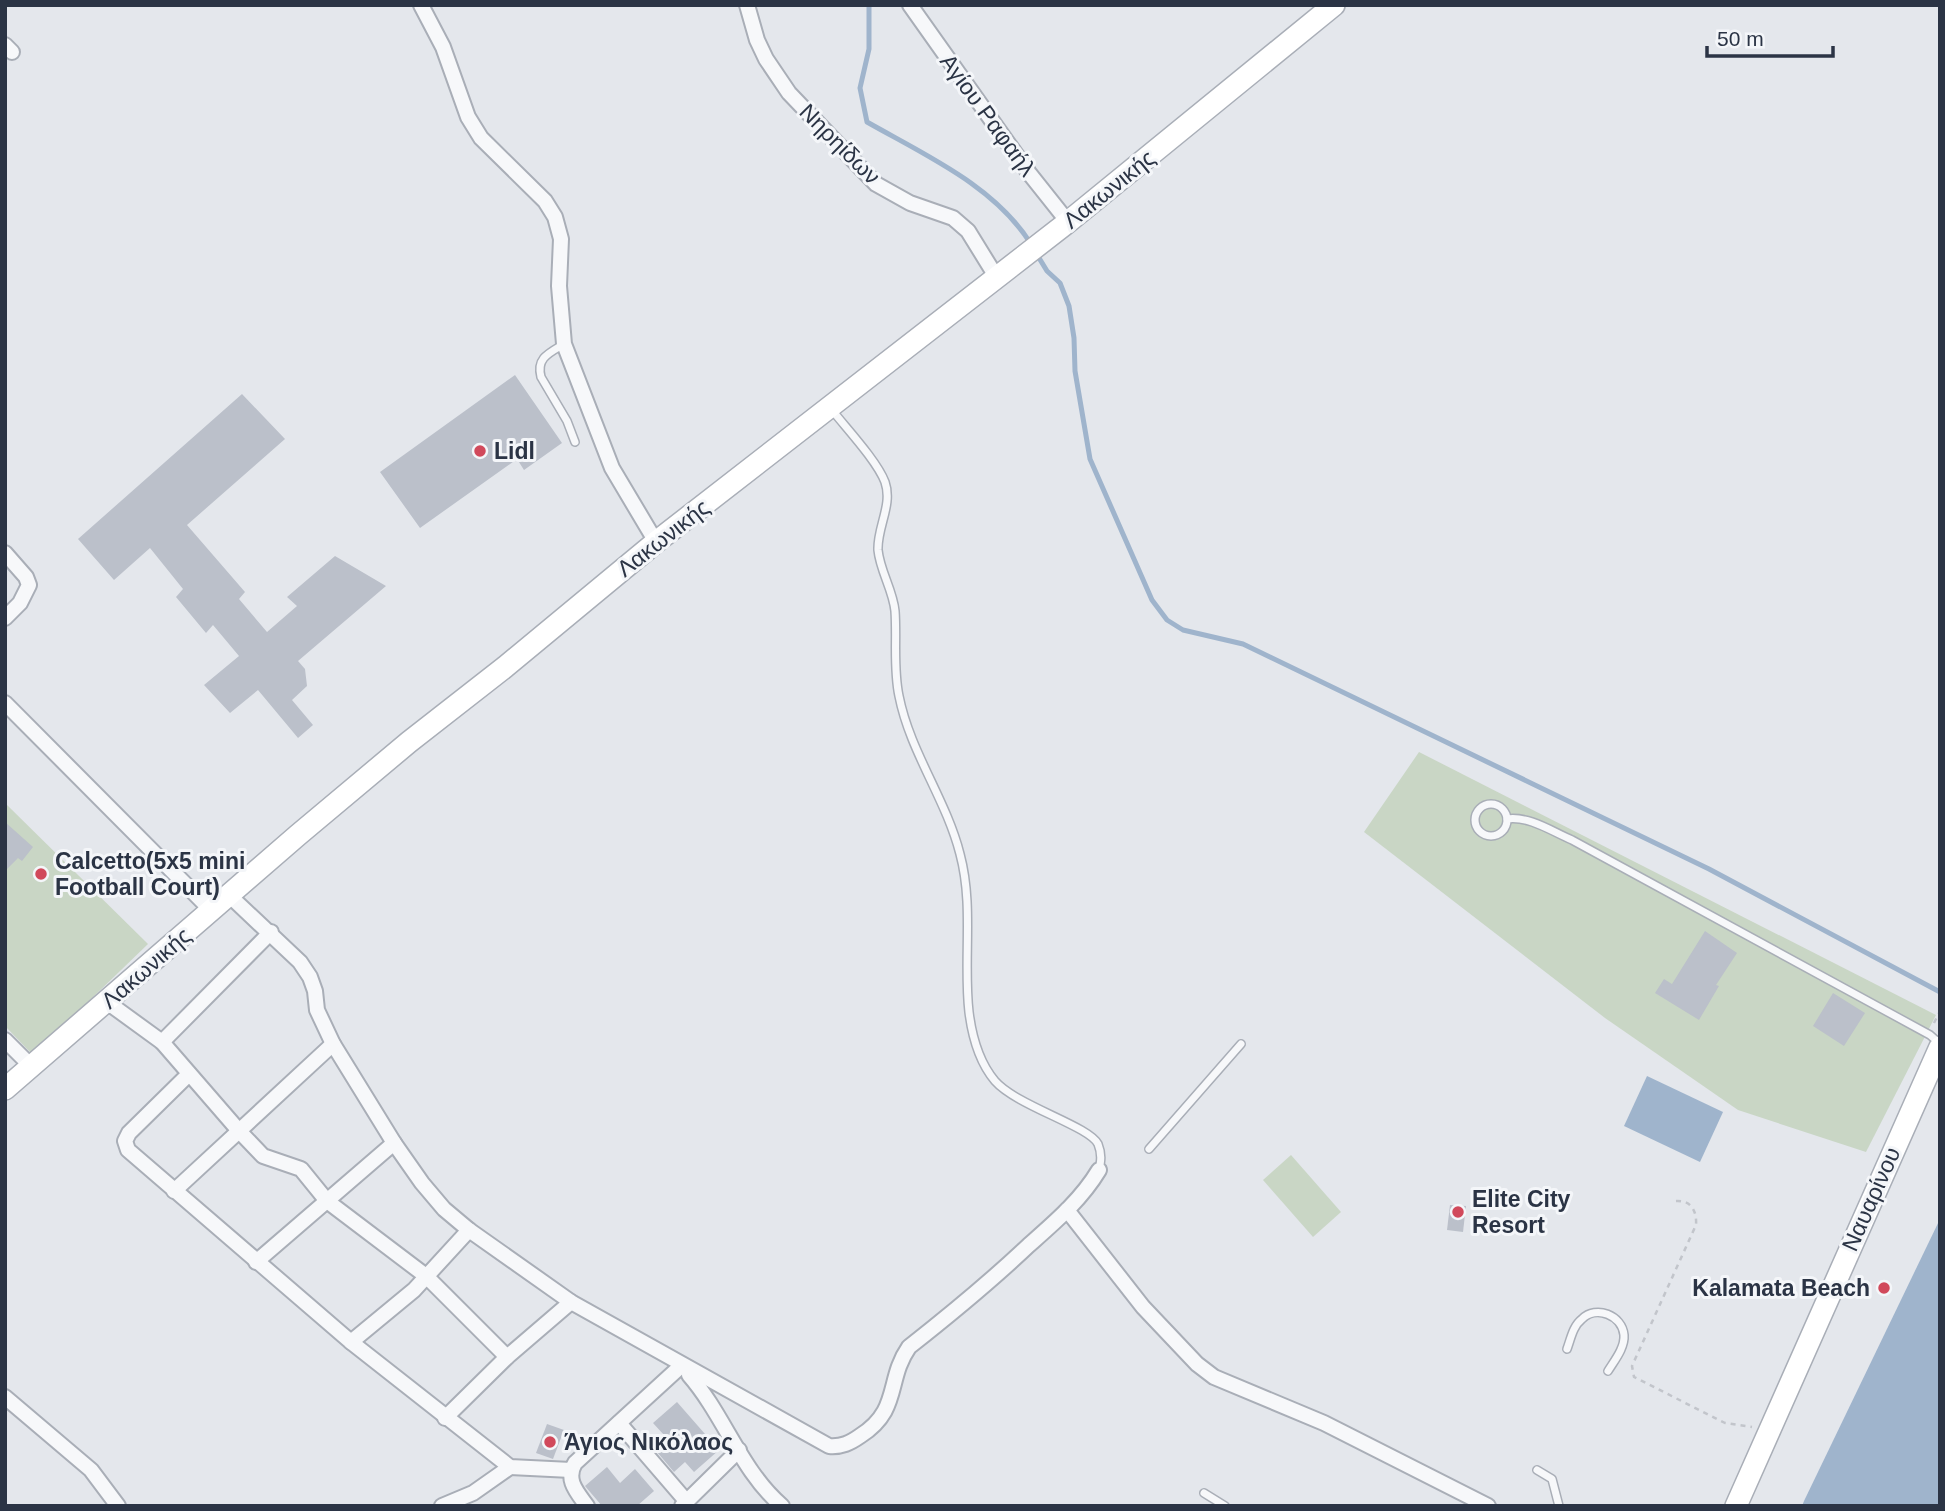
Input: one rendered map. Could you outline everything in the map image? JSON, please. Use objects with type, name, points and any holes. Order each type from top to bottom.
[{"type":"main road","name":"Λακωνικής","points":[[5,1089],[409,742],[505,667],[656,542],[1068,222],[1334,5]]},
{"type":"main road","name":"Ναυαρίνου","points":[[1736,1506],[1936,1042]]},
{"type":"street","points":[[421,5],[443,47],[468,117],[481,138],[545,201],[555,218],[561,239],[559,286],[564,344],[612,468],[656,542]]},
{"type":"street","name":"Νηρηίδων","points":[[747,5],[757,40],[766,59],[789,93],[876,184],[910,203],[953,218],[968,230],[999,276]]},
{"type":"street","name":"Αγίου Ραφαήλ","points":[[910,5],[1022,164],[1068,222]]},
{"type":"street","points":[[5,552],[26,577],[29,585],[20,603],[5,618]]},
{"type":"street","points":[[5,702],[212,911]]},
{"type":"street","points":[[230,895],[271,932],[310,976],[317,1010],[333,1044],[394,1143],[422,1184],[444,1209],[468,1230],[571,1302],[681,1366],[829,1446],[839,1447],[851,1443],[878,1422],[889,1406],[902,1358],[909,1347],[980,1291],[1068,1210],[1086,1192],[1099,1170]]},
{"type":"street","points":[[162,1042],[271,932]]},
{"type":"street","points":[[107,1002],[162,1042],[263,1156],[301,1168],[327,1201],[426,1276],[507,1357]]},
{"type":"street","points":[[5,1040],[31,1066]]},
{"type":"street","points":[[174,1191],[333,1044]]},
{"type":"street","points":[[189,1074],[129,1133],[125,1141],[128,1150],[351,1342],[510,1467],[571,1470]]},
{"type":"street","points":[[256,1262],[394,1143]]},
{"type":"street","points":[[1068,1210],[1143,1307],[1197,1364],[1214,1377],[1324,1423],[1488,1506]]},
{"type":"street","points":[[351,1342],[414,1290],[468,1230]]},
{"type":"street","points":[[446,1418],[507,1357],[571,1302]]},
{"type":"street","points":[[587,1506],[570,1478],[575,1463],[681,1366]]},
{"type":"street","points":[[681,1366],[702,1390],[767,1492],[782,1506]]},
{"type":"street","points":[[5,1397],[92,1470],[118,1506]]},
{"type":"street","points":[[619,1423],[691,1503],[739,1451]]},
{"type":"street","points":[[442,1506],[474,1493],[510,1467]]},
{"type":"lane","points":[[564,344],[545,355],[539,369],[567,421],[575,442]]},
{"type":"lane","points":[[830,408],[878,469],[888,493],[878,547],[895,612],[898,691],[902,712],[952,827],[960,853],[966,881],[967,986],[973,1038],[982,1061],[996,1081],[1012,1095],[1087,1133],[1097,1142],[1102,1156],[1099,1170]]},
{"type":"lane","points":[[1493,804],[1503,809],[1507,819],[1503,830],[1494,836],[1483,834],[1476,826],[1476,815],[1482,806],[1493,804]]},
{"type":"lane","points":[[1507,819],[1531,821],[1572,841],[1936,1042]]},
{"type":"lane","points":[[1149,1149],[1241,1044]]},
{"type":"lane","points":[[1567,1349],[1575,1325],[1584,1316],[1597,1312],[1610,1314],[1620,1323],[1624,1335],[1622,1349],[1608,1371]]},
{"type":"lane","points":[[1536,1470],[1552,1479],[1559,1506]]},
{"type":"lane","points":[[1204,1493],[1225,1506]]},
{"type":"path","points":[[1936,1042],[1935,1021],[1940,1011]]},
{"type":"path","points":[[1676,1202],[1682,1201],[1692,1206],[1696,1225],[1633,1366],[1634,1377],[1725,1423],[1753,1427],[1759,1420]]},
{"type":"green space","points":[[1419,752],[1936,1015],[1866,1152],[1738,1110],[1605,1018],[1364,832]]},
{"type":"green space","name":"Calcetto(5x5 mini Football Court)","points":[[5,803],[148,944],[33,1055],[5,1026]]},
{"type":"green space","points":[[1291,1155],[1341,1212],[1313,1237],[1263,1180]]},
{"type":"water","points":[[1647,1076],[1723,1112],[1700,1162],[1624,1126]]},
{"type":"water","points":[[1940,1219],[1940,1506],[1802,1506],[1804,1501]]},
{"type":"building","name":"Lidl","points":[[515,375],[562,443],[524,470],[517,459],[420,528],[380,472]]},
{"type":"building","points":[[242,394],[285,439],[187,525],[245,592],[239,599],[267,632],[297,606],[287,597],[335,556],[386,586],[298,661],[305,669],[307,686],[292,700],[313,725],[298,738],[258,690],[230,713],[204,685],[239,656],[213,625],[206,633],[176,597],[183,589],[150,548],[114,580],[78,539]]},
{"type":"building","points":[[5,822],[33,847],[22,861],[18,858],[5,871]]},
{"type":"building","points":[[1705,931],[1737,953],[1716,985],[1719,986],[1699,1020],[1655,993],[1664,979],[1672,984]]},
{"type":"building","points":[[1833,993],[1865,1013],[1844,1046],[1813,1026]]},
{"type":"building","points":[[1450,1205],[1466,1206],[1463,1232],[1447,1230]]},
{"type":"building","points":[[677,1402],[719,1450],[694,1472],[685,1462],[674,1472],[652,1446],[664,1435],[653,1423]]},
{"type":"building","name":"Άγιος Νικόλαος","points":[[547,1424],[564,1430],[553,1459],[536,1453]]},
{"type":"building","points":[[607,1467],[620,1483],[635,1469],[654,1491],[637,1506],[602,1506],[585,1486]]},
{"type":"waterway","points":[[869,5],[869,49],[860,88],[867,122],[935,160],[979,189],[1016,223],[1031,244]]},
{"type":"waterway","points":[[1036,253],[1047,271],[1060,283],[1069,306],[1075,371],[1090,459],[1152,600],[1167,620],[1183,630],[1243,644],[1709,869],[1940,992]]},
{"type":"place","name":"Lidl","points":[[480,451]]},
{"type":"place","name":"Calcetto(5x5 mini Football Court)","points":[[41,874]]},
{"type":"place","name":"Elite City Resort","points":[[1458,1212]]},
{"type":"place","name":"Kalamata Beach","points":[[1884,1288]]},
{"type":"place","name":"Άγιος Νικόλαος","points":[[550,1442]]}]
